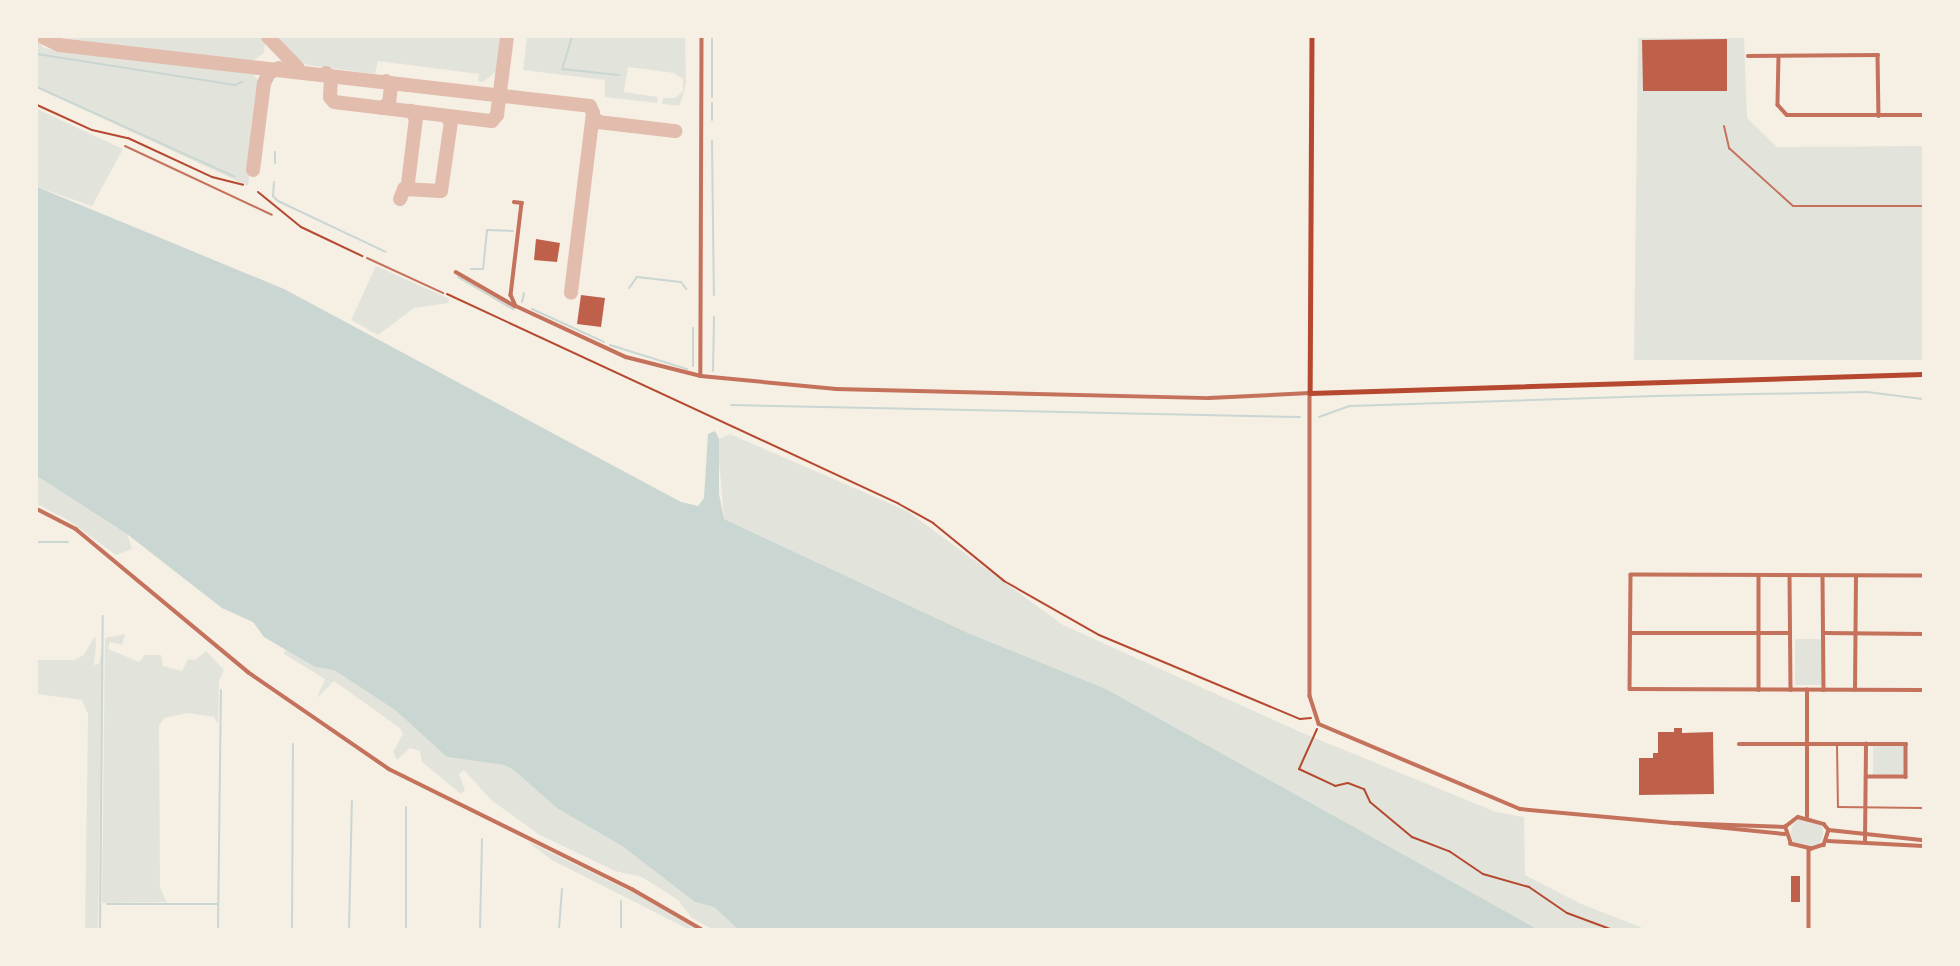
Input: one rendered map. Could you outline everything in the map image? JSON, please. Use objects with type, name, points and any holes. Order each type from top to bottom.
[{"type":"main road","points":[[1312,37],[1310,393],[1923,374]]},
{"type":"street","points":[[701,376],[702,37]]},
{"type":"street","points":[[1748,56],[1878,55],[1879,116]]},
{"type":"street","points":[[1779,56],[1778,105],[1784,113],[1923,116]]},
{"type":"street","points":[[514,202],[522,203],[511,295],[519,308]]},
{"type":"street","points":[[456,272],[519,308],[626,357],[701,376],[836,389],[1209,398],[1310,393],[1312,717],[1320,724],[1511,806],[1784,834],[1795,846],[1808,849],[1828,841],[1923,841]]},
{"type":"street","points":[[37,509],[76,529],[248,672],[389,769],[632,889],[701,929]]},
{"type":"street","points":[[1923,576],[1631,575],[1630,633],[1630,689],[1923,690]]},
{"type":"street","points":[[1759,576],[1759,690]]},
{"type":"street","points":[[1790,576],[1791,690]]},
{"type":"street","points":[[1824,576],[1824,690]]},
{"type":"street","points":[[1855,690],[1856,576]]},
{"type":"street","points":[[1630,633],[1790,633]]},
{"type":"street","points":[[1824,633],[1923,634]]},
{"type":"street","points":[[1807,690],[1807,817]]},
{"type":"street","points":[[1739,744],[1906,744],[1906,778],[1867,777]]},
{"type":"street","points":[[1866,744],[1866,839]]},
{"type":"street","points":[[1784,834],[1785,827],[1794,819],[1807,817],[1820,820],[1829,830],[1866,839],[1923,846]]},
{"type":"street","points":[[1675,823],[1785,827]]},
{"type":"street","points":[[1828,841],[1829,830]]},
{"type":"street","points":[[1808,849],[1809,929]]},
{"type":"lane","points":[[1724,127],[1729,148],[1793,206],[1923,206]]},
{"type":"lane","points":[[125,146],[272,215]]},
{"type":"lane","points":[[366,258],[443,293]]},
{"type":"lane","points":[[1837,744],[1838,807],[1923,808]]},
{"type":"path","points":[[37,105],[92,130],[128,138],[212,177],[243,185]]},
{"type":"path","points":[[258,192],[301,227],[366,258]]},
{"type":"path","points":[[443,293],[899,504],[933,523],[1004,581],[1099,635],[1300,719],[1312,717]]},
{"type":"path","points":[[1320,724],[1299,769],[1335,786],[1348,783],[1364,789],[1370,802],[1412,837],[1449,851],[1483,874],[1529,887],[1567,914],[1610,929]]},
{"type":"shaded area","points":[[57,37],[261,37],[265,42],[264,53],[250,63]]},
{"type":"shaded area","points":[[276,37],[501,37],[497,71],[483,82],[478,81],[479,74],[378,61],[375,74],[307,65],[290,55]]},
{"type":"shaded area","points":[[527,37],[685,37],[686,82],[679,106],[662,104],[663,98],[675,98],[683,91],[683,79],[674,73],[628,67],[624,92],[658,97],[657,103],[605,97],[605,80],[523,70]]},
{"type":"shaded area","points":[[1638,37],[1744,37],[1747,118],[1777,147],[1923,146],[1923,360],[1634,360]]},
{"type":"shaded area","points":[[37,40],[44,48],[253,74],[260,83],[248,186],[37,88]]},
{"type":"shaded area","points":[[37,109],[123,149],[92,206],[37,187]]},
{"type":"shaded area","points":[[37,187],[284,289],[681,502],[698,506],[704,498],[708,434],[715,431],[719,439],[719,494],[724,519],[968,633],[1106,689],[1537,929],[738,929],[714,907],[695,902],[622,846],[558,809],[514,770],[504,765],[447,757],[395,710],[334,670],[315,667],[264,637],[253,622],[222,608],[127,534],[37,476]]},
{"type":"shaded area","points":[[376,266],[448,298],[449,303],[414,308],[378,335],[351,320]]},
{"type":"shaded area","points":[[730,434],[907,511],[1063,625],[1305,734],[1496,812],[1524,817],[1525,875],[1579,903],[1645,929],[1537,929],[1106,689],[968,633],[724,519],[718,449],[719,439]]},
{"type":"shaded area","points":[[37,476],[127,534],[132,549],[116,555],[68,520],[37,504]]},
{"type":"shaded area","points":[[125,634],[122,645],[110,642],[108,649],[139,662],[145,655],[161,655],[163,666],[182,671],[188,659],[195,660],[206,651],[224,670],[219,681],[218,724],[214,717],[187,713],[164,718],[159,726],[160,888],[167,902],[102,903],[105,638]]},
{"type":"shaded area","points":[[95,636],[94,665],[99,664],[102,647],[98,929],[85,929],[88,714],[82,700],[37,694],[37,660],[74,660],[84,655]]},
{"type":"shaded area","points":[[1795,639],[1822,639],[1822,685],[1795,685]]},
{"type":"shaded area","points":[[286,647],[315,667],[334,670],[395,710],[447,757],[504,765],[515,770],[558,809],[622,846],[695,902],[714,907],[738,929],[712,929],[692,918],[678,900],[642,877],[615,871],[538,834],[491,800],[464,770],[459,774],[465,790],[461,794],[422,762],[420,751],[410,748],[397,760],[393,752],[403,734],[400,728],[334,681],[317,698],[325,679],[284,654]]},
{"type":"shaded area","points":[[1873,746],[1904,746],[1904,774],[1873,775]]},
{"type":"shaded area","points":[[1807,817],[1818,822],[1823,833],[1818,844],[1807,849],[1796,844],[1791,833],[1796,822]]},
{"type":"shaded area","points":[[527,841],[636,894],[697,929],[688,929],[552,860]]},
{"type":"building","points":[[1727,39],[1727,91],[1643,91],[1642,40]]},
{"type":"building","points":[[536,239],[560,243],[557,262],[534,260]]},
{"type":"building","points":[[581,295],[605,298],[601,327],[577,324]]},
{"type":"building","points":[[1674,728],[1682,728],[1682,733],[1713,732],[1714,794],[1639,795],[1639,758],[1653,758],[1653,753],[1658,753],[1658,732],[1674,732]]},
{"type":"building","points":[[1791,876],[1800,876],[1800,902],[1791,902]]},
{"type":"waterway","points":[[572,37],[562,69],[619,75]]},
{"type":"waterway","points":[[712,37],[712,97]]},
{"type":"waterway","points":[[37,54],[235,85],[242,82]]},
{"type":"waterway","points":[[37,87],[235,177]]},
{"type":"waterway","points":[[712,103],[712,120]]},
{"type":"waterway","points":[[712,141],[714,295]]},
{"type":"waterway","points":[[275,152],[275,163]]},
{"type":"waterway","points":[[274,182],[273,196],[278,201],[386,252]]},
{"type":"waterway","points":[[471,269],[483,269],[487,230],[513,231]]},
{"type":"waterway","points":[[458,277],[513,309]]},
{"type":"waterway","points":[[629,288],[637,277],[681,282],[686,289]]},
{"type":"waterway","points":[[522,302],[524,293]]},
{"type":"waterway","points":[[532,309],[604,342]]},
{"type":"waterway","points":[[713,371],[714,317]]},
{"type":"waterway","points":[[693,328],[693,366]]},
{"type":"waterway","points":[[610,345],[687,369]]},
{"type":"waterway","points":[[1319,417],[1350,406],[1655,396],[1867,392],[1923,399]]},
{"type":"waterway","points":[[731,405],[1300,417]]},
{"type":"waterway","points":[[37,542],[68,542]]},
{"type":"waterway","points":[[100,929],[103,616]]},
{"type":"waterway","points":[[218,929],[221,690]]},
{"type":"waterway","points":[[292,929],[293,744]]},
{"type":"waterway","points":[[349,929],[352,801]]},
{"type":"waterway","points":[[406,807],[406,929]]},
{"type":"waterway","points":[[480,929],[482,839]]},
{"type":"waterway","points":[[559,929],[562,889]]},
{"type":"waterway","points":[[621,901],[621,929]]},
{"type":"waterway","points":[[107,904],[218,904]]},
{"type":"taxiway","points":[[42,37],[59,45],[590,106],[593,113],[571,293]]},
{"type":"taxiway","points":[[268,37],[298,68]]},
{"type":"taxiway","points":[[326,73],[331,78],[330,97],[334,102],[492,121],[497,115],[507,37]]},
{"type":"taxiway","points":[[253,170],[264,83],[269,73],[279,68]]},
{"type":"taxiway","points":[[382,108],[389,103],[391,86],[386,81]]},
{"type":"taxiway","points":[[408,183],[416,118],[411,111]]},
{"type":"taxiway","points":[[400,199],[404,189],[441,191],[451,122],[446,116]]},
{"type":"taxiway","points":[[593,116],[598,122],[675,131]]}]
